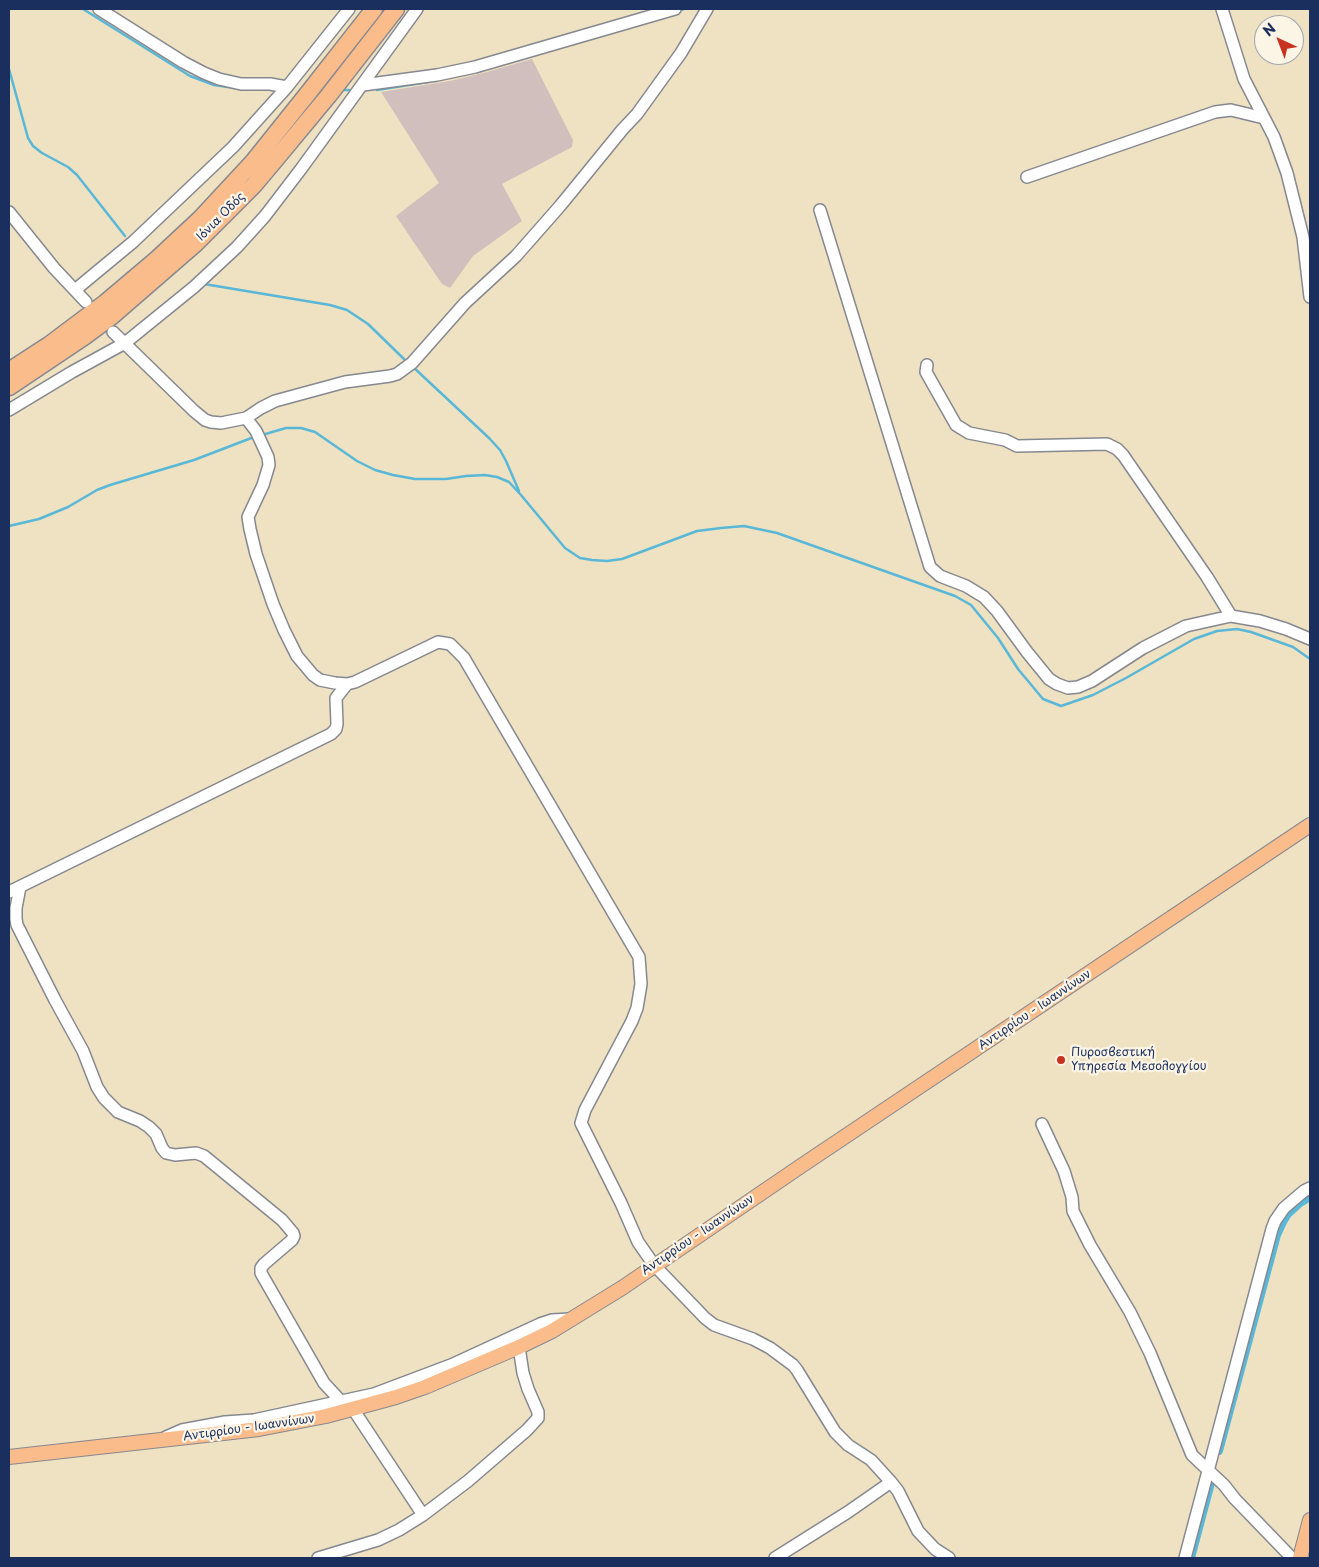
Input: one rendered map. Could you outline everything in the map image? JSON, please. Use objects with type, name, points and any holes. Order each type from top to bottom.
[{"type":"highway","name":"Ιόνια Οδός","points":[[9,371],[49,345],[105,303],[157,259],[201,218],[271,140],[374,9]]},
{"type":"highway","name":"Ιόνια Οδός","points":[[9,387],[77,342],[112,316],[150,284],[208,230],[254,185],[329,95],[396,9]]},
{"type":"main road","name":"Αντιρρίου - Ιωαννίνων","points":[[9,1457],[259,1429],[425,1386],[519,1347],[572,1319],[622,1288],[1310,825]]},
{"type":"main road","points":[[1304,1553],[1310,1520]]},
{"type":"street","points":[[99,9],[183,62],[219,80],[241,84],[270,84],[287,87]]},
{"type":"street","points":[[74,290],[133,242],[233,147],[287,87],[349,9]]},
{"type":"street","points":[[9,410],[125,343],[194,288],[237,247],[264,216],[363,85],[417,9]]},
{"type":"street","points":[[363,85],[437,75],[475,67],[675,9]]},
{"type":"street","points":[[113,332],[194,411],[205,420],[211,422],[222,423],[246,418],[276,401],[344,382],[397,374],[412,363],[464,303],[516,256],[560,206],[637,114],[676,59],[707,9]]},
{"type":"street","points":[[1222,9],[1244,79],[1274,137],[1293,194],[1303,237],[1310,297]]},
{"type":"street","points":[[1027,177],[1215,112],[1231,110],[1264,118]]},
{"type":"street","points":[[820,210],[932,570],[940,576],[970,588],[984,597],[998,611],[1039,668],[1057,684],[1068,688],[1078,688],[1143,648],[1186,626],[1231,616],[1260,621],[1310,639]]},
{"type":"street","points":[[9,212],[54,268],[86,302]]},
{"type":"street","points":[[927,365],[926,372],[956,424],[969,433],[1005,440],[1017,446],[1107,444],[1117,449],[1123,454],[1207,577],[1231,616]]},
{"type":"street","points":[[246,418],[256,431],[268,457],[269,465],[263,485],[249,514],[248,522],[256,554],[273,604],[294,652],[308,670],[320,680],[347,684],[382,670],[434,643],[450,644],[457,650],[468,664],[639,957],[641,984],[637,1008],[585,1110],[581,1123],[621,1203],[638,1242],[654,1265],[705,1318],[721,1328],[753,1339],[778,1352],[797,1370],[835,1432],[848,1445],[870,1460],[891,1482],[898,1491],[918,1531],[935,1549],[949,1558]]},
{"type":"street","points":[[347,684],[335,700],[336,729],[331,734],[14,890],[16,919],[18,928],[83,1051],[97,1087],[104,1098],[118,1112],[150,1127],[166,1153],[204,1156],[282,1220],[293,1232],[292,1240],[264,1264],[261,1268],[262,1273],[324,1383],[348,1407],[423,1515]]},
{"type":"street","points":[[1042,1124],[1064,1172],[1072,1197],[1072,1210],[1090,1245],[1130,1312],[1150,1353],[1192,1456],[1224,1485],[1292,1558]]},
{"type":"street","points":[[1185,1558],[1272,1229],[1284,1208],[1310,1188]]},
{"type":"street","points":[[348,1407],[374,1394],[450,1365],[540,1324],[552,1320],[572,1319]]},
{"type":"street","points":[[318,1558],[378,1540],[400,1530],[468,1481],[527,1430],[538,1418],[538,1412],[524,1379],[519,1347]]},
{"type":"street","points":[[775,1558],[848,1512],[891,1482]]},
{"type":"shaded area","points":[[532,59],[573,140],[572,147],[502,184],[522,221],[473,256],[450,288],[442,284],[396,216],[439,183],[381,92],[450,81]]},
{"type":"waterway","points":[[83,9],[190,76],[214,85],[235,88]]},
{"type":"waterway","points":[[678,11],[684,9]]},
{"type":"waterway","points":[[9,69],[28,138],[33,146],[68,167],[77,175],[125,236]]},
{"type":"waterway","points":[[377,90],[428,82]]},
{"type":"waterway","points":[[344,90],[349,90]]},
{"type":"waterway","points":[[204,284],[330,305],[347,310],[368,324],[404,359]]},
{"type":"waterway","points":[[412,366],[500,450],[519,491]]},
{"type":"waterway","points":[[262,435],[286,428],[301,428],[315,432],[357,461],[375,470],[415,479],[446,479],[485,475],[497,477],[509,482],[565,548],[580,558],[607,561],[622,559],[697,531],[744,526],[777,533],[955,596],[971,605],[998,638],[1018,669],[1043,699],[1061,706],[1093,695],[1194,639],[1217,631],[1237,629],[1251,632],[1293,647],[1310,659]]},
{"type":"waterway","points":[[9,526],[39,519],[68,507],[97,490],[110,485],[194,460],[254,437]]},
{"type":"waterway","points":[[1219,1451],[1277,1235],[1288,1214],[1310,1197]]},
{"type":"waterway","points":[[1191,1558],[1211,1483]]},
{"type":"place","name":"Πυροσβεστική Υπηρεσία Μεσολογγίου","points":[[1061,1060]]}]
